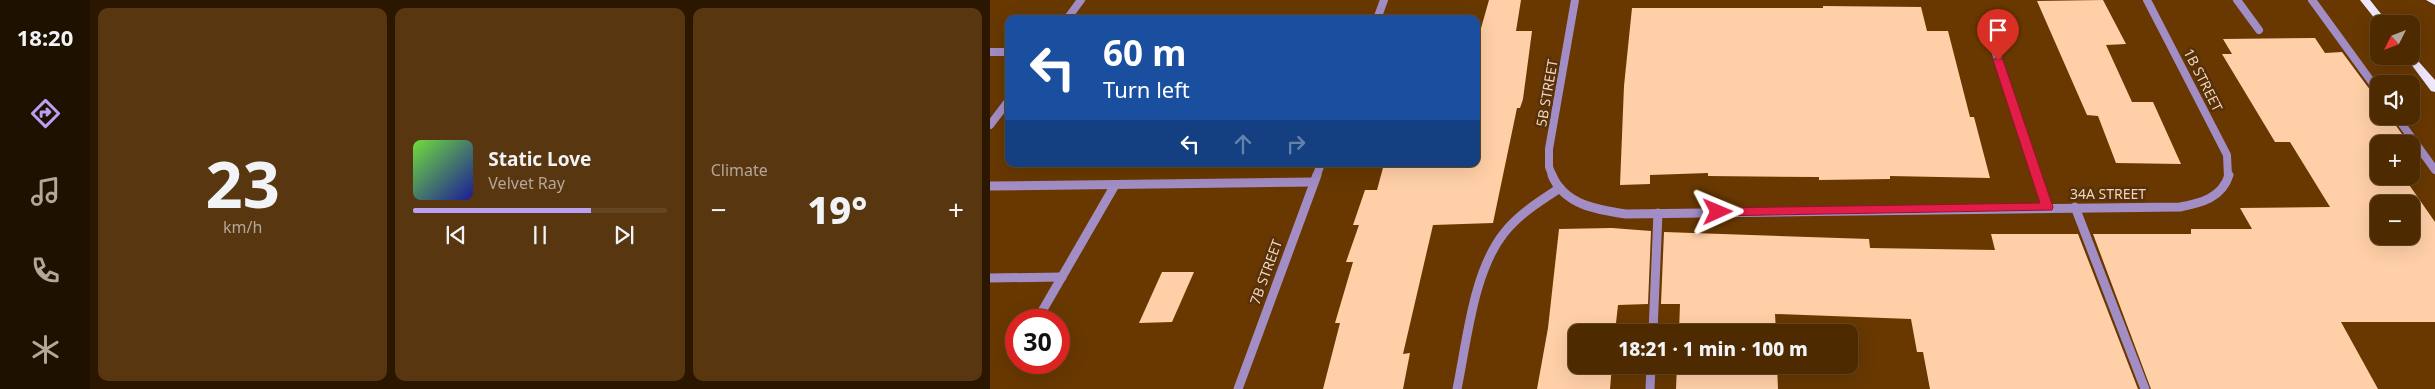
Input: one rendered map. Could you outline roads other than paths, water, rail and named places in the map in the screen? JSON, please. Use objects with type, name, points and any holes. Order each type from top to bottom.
[{"type":"main road","points":[[2365,0],[2377,15]]},
{"type":"main road","points":[[2417,65],[2435,88]]},
{"type":"street","points":[[1070,15],[1081,0]]},
{"type":"street","points":[[1378,15],[1384,0]]},
{"type":"street","name":"5B STREET","points":[[1560,188],[1550,169],[1550,149],[1575,0]]},
{"type":"street","name":"1B STREET","points":[[2147,0],[2227,155],[2229,174]]},
{"type":"street","points":[[2312,0],[2370,80]]},
{"type":"street","points":[[1986,23],[2048,207]]},
{"type":"street","points":[[990,52],[1005,52]]},
{"type":"street","points":[[990,125],[1005,105]]},
{"type":"street","points":[[2402,125],[2435,170]]},
{"type":"street","name":"7B STREET","points":[[1238,389],[1319,167]]},
{"type":"street","name":"34A STREET","points":[[1560,188],[1576,202],[1600,210],[1626,214],[2048,207],[2180,207],[2205,202],[2222,190],[2229,174]]},
{"type":"street","points":[[990,186],[1313,182]]},
{"type":"street","points":[[1043,309],[1115,185]]},
{"type":"street","points":[[1457,389],[1483,272],[1491,252],[1518,218],[1560,188]]},
{"type":"street","points":[[2075,207],[2145,389]]},
{"type":"street","points":[[1652,324],[1658,213]]},
{"type":"street","points":[[990,278],[1062,277]]},
{"type":"street","points":[[1650,389],[1651,374]]},
{"type":"lane","points":[[2238,0],[2259,30]]}]
